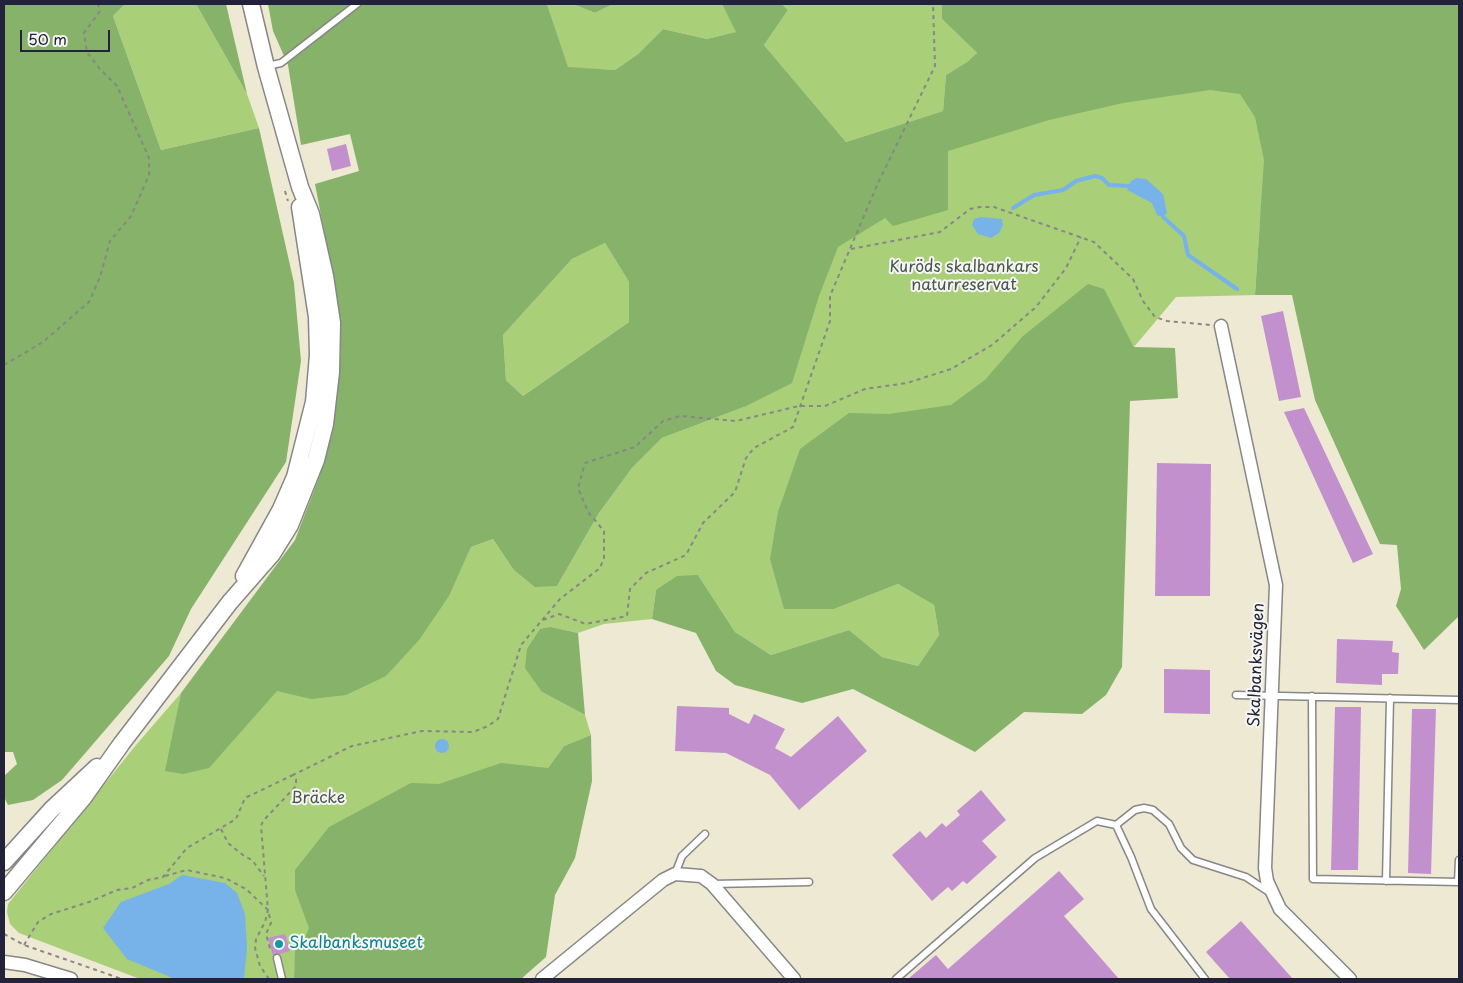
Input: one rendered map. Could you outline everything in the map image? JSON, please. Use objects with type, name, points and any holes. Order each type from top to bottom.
[{"type":"main road","points":[[4,892],[83,798],[122,743],[230,602],[281,509],[295,477],[314,402],[318,355],[317,317],[300,214],[251,4]]},
{"type":"main road","points":[[4,862],[52,809],[122,743]]},
{"type":"street","name":"Skalbanksvägen","points":[[1221,326],[1276,585],[1265,868],[1272,895],[1290,920],[1350,979]]},
{"type":"street","points":[[545,978],[663,880],[675,874],[701,876],[712,884],[794,979]]},
{"type":"street","points":[[4,952],[25,965]]},
{"type":"street","points":[[4,962],[25,965],[71,979]]},
{"type":"lane","points":[[266,67],[281,63],[357,4]]},
{"type":"lane","points":[[1236,694],[1459,700]]},
{"type":"lane","points":[[1312,696],[1313,879],[1459,882],[1459,860]]},
{"type":"lane","points":[[1386,881],[1390,698]]},
{"type":"lane","points":[[1116,825],[1135,810],[1144,808],[1153,810],[1169,824],[1181,848],[1193,860],[1246,877],[1272,895]]},
{"type":"lane","points":[[896,979],[1034,858],[1097,821],[1116,825]]},
{"type":"lane","points":[[1116,825],[1132,857],[1151,910],[1205,979]]},
{"type":"lane","points":[[675,874],[682,856],[705,834]]},
{"type":"lane","points":[[712,884],[809,882]]},
{"type":"lane","points":[[277,958],[282,979]]},
{"type":"path","points":[[4,365],[43,342],[89,302],[100,278],[110,241],[131,216],[149,175],[149,158],[117,86],[98,68],[87,52],[84,33],[100,11],[98,4]]},
{"type":"path","points":[[541,620],[559,614],[586,624],[626,616],[630,589],[646,573],[686,555],[703,523],[735,492],[746,458],[754,448],[793,427],[830,321],[830,296],[878,183],[934,66],[933,4]]},
{"type":"path","points":[[289,208],[293,189]]},
{"type":"path","points":[[851,249],[940,232],[970,209],[994,207],[1081,237],[1106,251],[1133,280],[1143,302],[1155,317],[1167,321],[1221,326]]},
{"type":"path","points":[[163,877],[187,848],[206,835],[221,829],[236,819],[245,798],[352,746],[422,731],[473,732],[488,726],[498,719],[520,645],[560,599],[600,568],[604,558],[604,531],[588,512],[578,488],[586,462],[635,446],[663,421],[680,416],[736,422],[799,406],[825,406],[865,389],[907,383],[952,369],[992,345],[1036,307],[1066,268],[1081,237]]},
{"type":"path","points":[[267,940],[266,934],[271,923],[268,910],[261,826],[266,817],[296,786],[296,780],[293,775]]},
{"type":"path","points":[[221,829],[228,843],[252,860],[265,876]]},
{"type":"path","points":[[24,944],[38,922],[51,914],[117,890],[132,888],[148,880],[187,870],[225,878],[246,889],[268,910]]},
{"type":"path","points":[[268,910],[265,922],[256,938],[255,948],[260,966],[269,979]]},
{"type":"path","points":[[4,934],[24,944],[122,979]]},
{"type":"green space","points":[[4,4],[125,4],[113,16],[161,150],[259,128],[294,283],[301,361],[286,462],[191,609],[169,656],[62,780],[33,800],[8,805],[4,797],[4,776],[17,764],[13,752],[4,752]]},
{"type":"green space","points":[[125,4],[196,4],[247,94],[259,128],[161,150],[113,16]]},
{"type":"green space","points":[[196,4],[226,4],[247,94]]},
{"type":"green space","points":[[268,4],[547,4],[568,67],[615,70],[638,54],[663,29],[707,39],[736,32],[722,4],[782,4],[788,10],[764,45],[846,142],[943,111],[946,75],[967,62],[977,53],[942,19],[942,4],[1459,4],[1459,616],[1424,650],[1396,606],[1401,589],[1397,545],[1380,544],[1315,400],[1292,295],[1255,295],[1264,160],[1255,117],[1240,94],[1210,90],[1123,103],[1049,120],[948,151],[948,210],[893,226],[885,218],[838,247],[819,296],[792,383],[744,407],[662,438],[632,468],[599,513],[557,586],[535,587],[513,569],[493,539],[471,547],[449,596],[419,640],[386,676],[346,695],[311,699],[277,691],[209,768],[183,774],[165,771],[181,693],[295,540],[320,475],[334,417],[341,349],[338,304],[315,184],[359,171],[350,134],[301,145],[288,65],[273,31]],"holes":[[[605,243],[629,282],[629,322],[523,396],[506,380],[503,335],[572,259]]]},
{"type":"green space","points":[[547,4],[573,4],[595,13],[613,4],[722,4],[737,32],[707,39],[663,29],[638,54],[615,70],[568,68]]},
{"type":"green space","points":[[573,4],[613,4],[595,13]]},
{"type":"green space","points":[[782,4],[942,4],[942,19],[977,53],[967,62],[946,75],[943,111],[846,142],[764,45],[788,10]]},
{"type":"green space","points":[[1188,23],[1298,47],[1260,222],[1255,295],[1176,297],[1134,347],[1122,324],[834,609],[898,584],[934,605],[939,635],[918,666],[882,657],[849,630],[771,655],[735,632],[698,575],[656,590],[652,619],[604,624],[578,633],[551,627],[542,692],[585,715],[591,735],[564,746],[548,768],[295,962],[294,979],[140,979],[19,933],[10,924],[7,912],[8,904],[136,745],[181,693],[174,730],[447,599],[471,547],[493,539],[513,569],[557,586],[599,513],[632,468],[662,438],[744,407],[798,212]]},
{"type":"green space","points":[[605,243],[629,282],[629,322],[523,396],[506,380],[503,335],[572,259]]},
{"type":"green space","points":[[1088,284],[1104,289],[1134,347],[1175,348],[1178,398],[1130,401],[1122,667],[1106,695],[1082,714],[1024,712],[975,752],[853,689],[802,703],[735,685],[716,671],[696,633],[652,619],[656,590],[677,576],[698,575],[735,632],[771,655],[849,630],[882,657],[918,666],[939,635],[934,605],[898,584],[834,609],[784,609],[770,559],[778,512],[800,449],[849,413],[889,414],[951,405],[985,380],[1023,336]]},
{"type":"green space","points":[[551,627],[578,633],[585,715],[542,692],[525,668],[527,649],[540,629]]},
{"type":"green space","points":[[591,735],[592,781],[575,858],[555,895],[546,957],[521,979],[294,979],[295,951],[303,943],[309,928],[295,890],[295,870],[329,827],[411,783],[439,784],[501,763],[548,768],[564,746]]},
{"type":"water","points":[[1137,178],[1146,179],[1163,194],[1167,213],[1163,217],[1157,215],[1152,203],[1127,190],[1131,181]]},
{"type":"water","points":[[981,217],[1002,219],[1003,225],[999,233],[991,238],[978,234],[972,225],[974,219]]},
{"type":"water","points":[[442,739],[447,741],[449,746],[447,751],[442,753],[437,751],[435,746],[437,741]]},
{"type":"water","points":[[182,875],[225,883],[237,893],[245,914],[247,948],[244,979],[175,979],[127,959],[103,928],[121,902],[169,884]]},
{"type":"building","points":[[346,144],[351,166],[332,171],[327,149]]},
{"type":"building","points":[[1283,311],[1301,397],[1279,401],[1261,316]]},
{"type":"building","points":[[1304,408],[1373,554],[1353,563],[1284,412]]},
{"type":"building","points":[[1157,463],[1211,464],[1210,596],[1155,596]]},
{"type":"building","points":[[1337,639],[1393,641],[1392,652],[1399,653],[1398,674],[1382,674],[1382,685],[1336,683]]},
{"type":"building","points":[[1164,669],[1210,670],[1210,714],[1164,713]]},
{"type":"building","points":[[677,706],[729,708],[729,714],[749,724],[754,714],[785,729],[775,748],[791,757],[838,716],[867,751],[799,810],[770,775],[726,753],[675,751]]},
{"type":"building","points":[[1335,707],[1361,707],[1358,870],[1331,870]]},
{"type":"building","points":[[1412,709],[1436,709],[1431,874],[1408,873]]},
{"type":"building","points":[[981,790],[1006,820],[982,841],[997,857],[967,884],[963,881],[952,891],[948,887],[932,901],[892,855],[920,831],[926,838],[942,823],[946,827],[960,815],[957,811]]},
{"type":"building","points":[[1059,871],[1084,899],[1064,916],[1119,979],[908,979],[936,955],[948,969]]},
{"type":"building","points":[[1241,921],[1293,979],[1230,979],[1206,952]]},
{"type":"building","name":"Skalbanksmuseet","points":[[285,934],[290,951],[273,956],[268,938]]},
{"type":"waterway","points":[[1013,208],[1034,195],[1063,190],[1076,181],[1095,176],[1102,178],[1109,185],[1129,186]]},
{"type":"waterway","points":[[1163,217],[1184,236],[1188,255],[1237,289]]},
{"type":"place","name":"Skalbanksmuseet","points":[[279,944]]},
{"type":"park label","name":"Kuröds skalbankars naturreservat","points":[[964,277]]},
{"type":"park label","name":"Bräcke","points":[[318,799]]}]
